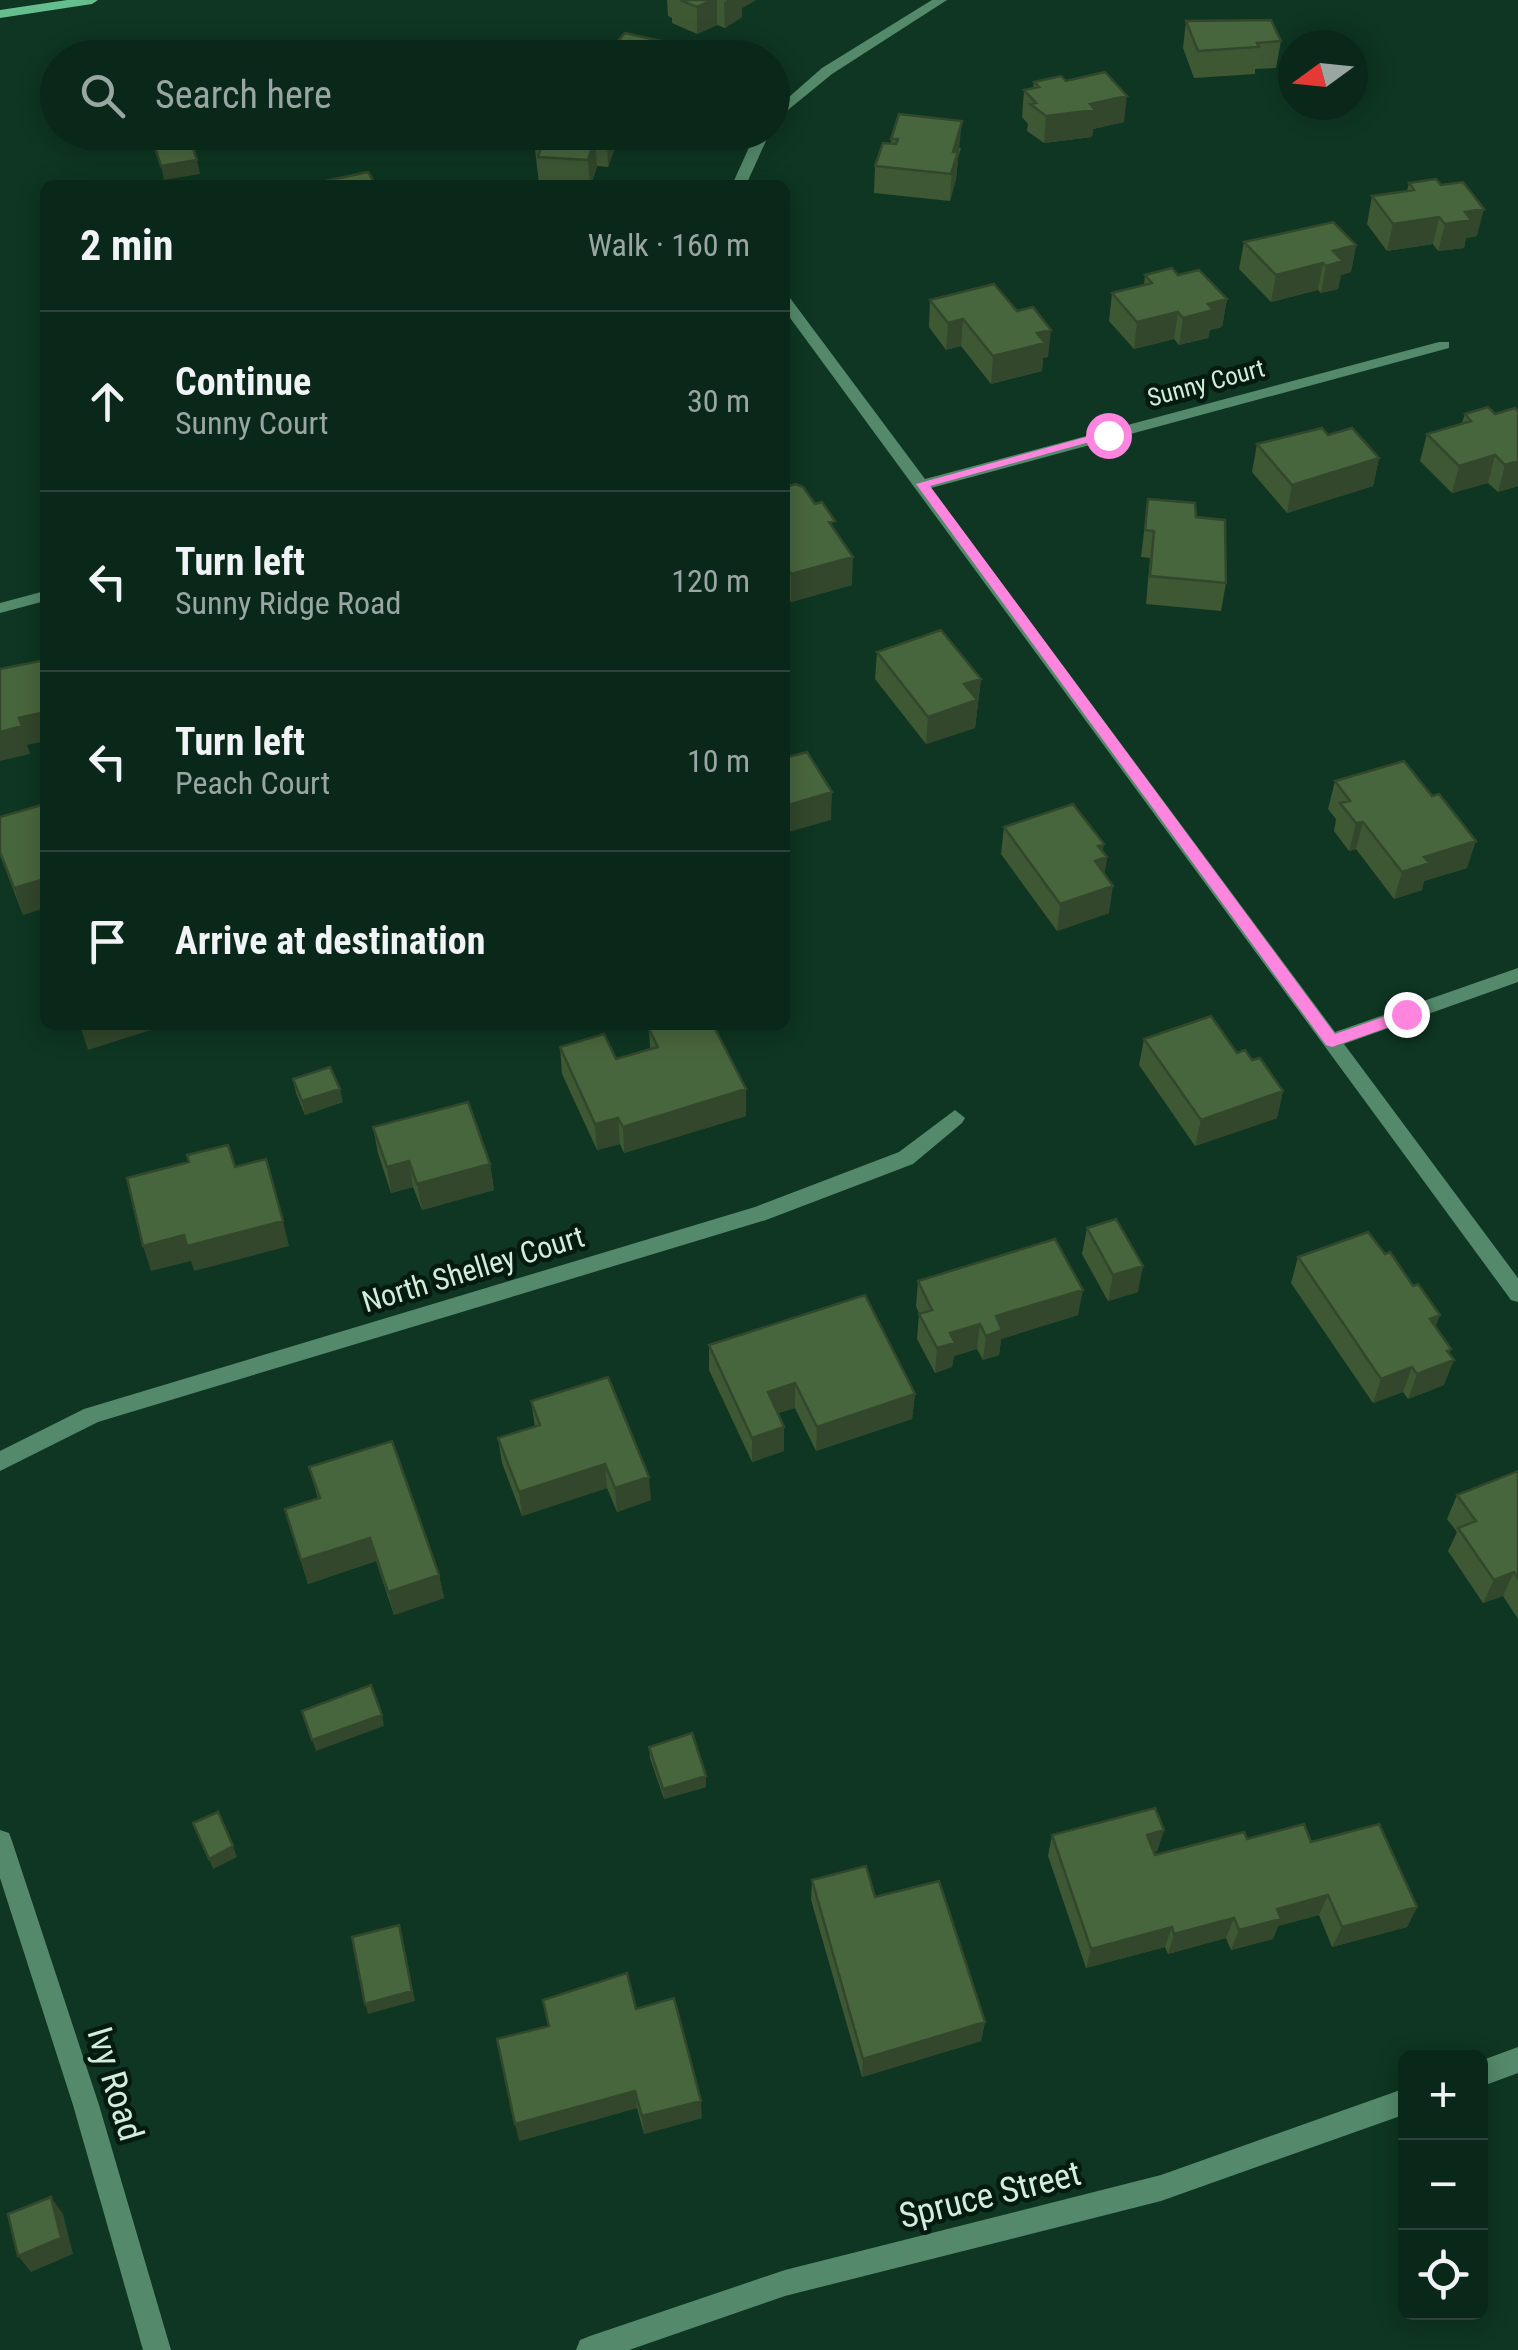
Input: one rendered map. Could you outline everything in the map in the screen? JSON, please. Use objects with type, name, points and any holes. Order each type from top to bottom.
[{"type":"street","points":[[0,14],[92,0]]},
{"type":"street","points":[[790,104],[827,70],[941,0]]},
{"type":"street","points":[[741,180],[756,150]]},
{"type":"street","points":[[790,308],[1518,1294]]},
{"type":"street","name":"Sunny Court","points":[[922,484],[1444,345]]},
{"type":"street","points":[[0,608],[40,597]]},
{"type":"street","points":[[1332,1041],[1518,975]]},
{"type":"street","name":"North Shelley Court","points":[[0,1462],[92,1416],[805,1198],[906,1158],[955,1118]]},
{"type":"street","name":"Ivy Road","points":[[0,1841],[86,2105],[157,2350]]},
{"type":"street","points":[[1488,2071],[1518,2060]]},
{"type":"street","name":"Spruce Street","points":[[590,2350],[786,2284],[1162,2188],[1398,2103]]},
{"type":"building","points":[[680,0],[712,0],[697,7]]},
{"type":"building","points":[[1271,20],[1278,41],[1257,43],[1259,47],[1198,51],[1186,21]]},
{"type":"building","points":[[625,33],[656,40],[619,40]]},
{"type":"building","points":[[1105,72],[1127,96],[1090,104],[1095,110],[1046,116],[1030,104],[1036,103],[1024,90],[1039,87],[1034,82],[1061,76],[1066,81]]},
{"type":"building","points":[[899,114],[962,121],[951,174],[875,166],[883,143],[896,144],[898,139],[891,139]]},
{"type":"building","points":[[156,150],[194,150],[197,160],[161,166]]},
{"type":"building","points":[[540,150],[591,150],[588,160],[538,157]]},
{"type":"building","points":[[368,172],[373,180],[330,180]]},
{"type":"building","points":[[1436,179],[1441,185],[1463,182],[1484,209],[1465,212],[1471,220],[1445,224],[1439,217],[1393,224],[1372,196],[1414,190],[1409,183]]},
{"type":"building","points":[[1333,222],[1356,245],[1333,251],[1343,261],[1326,266],[1323,263],[1276,275],[1244,242]]},
{"type":"building","points":[[1172,268],[1178,275],[1199,270],[1227,299],[1208,304],[1213,310],[1183,318],[1178,312],[1137,322],[1112,293],[1152,283],[1145,275]]},
{"type":"building","points":[[994,284],[1017,311],[1033,307],[1051,330],[1037,333],[1045,343],[993,356],[963,319],[948,323],[930,300]]},
{"type":"building","points":[[1488,407],[1495,414],[1515,408],[1518,411],[1518,461],[1505,465],[1495,455],[1459,466],[1427,434],[1471,421],[1465,414]]},
{"type":"building","points":[[1322,428],[1328,435],[1352,428],[1379,458],[1292,485],[1257,444]]},
{"type":"building","points":[[790,486],[803,487],[815,504],[822,502],[835,521],[829,522],[853,557],[791,574]]},
{"type":"building","points":[[1148,499],[1195,503],[1196,517],[1225,520],[1226,583],[1150,576],[1154,531],[1145,530]]},
{"type":"building","points":[[941,630],[981,679],[964,684],[977,700],[928,717],[877,652]]},
{"type":"building","points":[[40,661],[40,713],[19,718],[22,726],[0,732],[0,669]]},
{"type":"building","points":[[807,752],[832,792],[790,805],[790,757]]},
{"type":"building","points":[[1404,761],[1432,796],[1439,794],[1476,841],[1424,857],[1430,863],[1402,872],[1363,822],[1356,823],[1340,803],[1350,801],[1335,781]]},
{"type":"building","points":[[1073,804],[1104,844],[1098,846],[1107,857],[1095,861],[1113,886],[1060,904],[1004,827]]},
{"type":"building","points":[[40,805],[40,880],[14,888],[0,852],[0,817]]},
{"type":"building","points":[[1211,1016],[1237,1053],[1245,1050],[1252,1060],[1260,1058],[1283,1091],[1201,1120],[1144,1039]]},
{"type":"building","points":[[650,1030],[716,1030],[746,1089],[623,1127],[618,1118],[595,1124],[560,1047],[604,1034],[616,1059],[658,1047]]},
{"type":"building","points":[[330,1067],[340,1089],[302,1101],[293,1079]]},
{"type":"building","points":[[468,1102],[490,1164],[417,1184],[409,1161],[387,1167],[373,1127]]},
{"type":"building","points":[[228,1145],[235,1167],[266,1159],[283,1221],[187,1246],[184,1235],[143,1246],[127,1178],[189,1162],[187,1155]]},
{"type":"building","points":[[1116,1219],[1143,1266],[1113,1275],[1087,1228]]},
{"type":"building","points":[[1368,1232],[1385,1254],[1390,1252],[1413,1286],[1418,1284],[1440,1315],[1430,1319],[1454,1360],[1417,1374],[1412,1367],[1381,1379],[1298,1257]]},
{"type":"building","points":[[1055,1239],[1083,1290],[996,1316],[1002,1330],[986,1336],[980,1324],[950,1333],[955,1343],[937,1348],[919,1314],[932,1310],[918,1281]]},
{"type":"building","points":[[865,1295],[915,1394],[817,1427],[795,1383],[768,1392],[784,1427],[752,1438],[709,1345]]},
{"type":"building","points":[[608,1377],[649,1477],[615,1488],[605,1464],[519,1492],[498,1438],[540,1425],[531,1401]]},
{"type":"building","points":[[392,1441],[439,1575],[388,1592],[370,1538],[301,1560],[285,1509],[320,1498],[309,1467]]},
{"type":"building","points":[[1518,1471],[1518,1579],[1514,1572],[1494,1580],[1458,1528],[1476,1521],[1457,1495]]},
{"type":"building","points":[[371,1685],[382,1715],[312,1740],[302,1711]]},
{"type":"building","points":[[692,1733],[706,1776],[663,1789],[649,1747]]},
{"type":"building","points":[[1155,1808],[1164,1830],[1147,1835],[1155,1855],[1244,1832],[1247,1839],[1304,1824],[1311,1842],[1379,1824],[1417,1907],[1342,1927],[1328,1895],[1277,1909],[1281,1919],[1239,1930],[1234,1918],[1174,1934],[1172,1927],[1091,1949],[1052,1835]]},
{"type":"building","points":[[218,1812],[233,1846],[209,1859],[193,1823]]},
{"type":"building","points":[[866,1866],[875,1897],[939,1881],[985,2022],[863,2059],[812,1880]]},
{"type":"building","points":[[399,1925],[412,1991],[365,2004],[352,1937]]},
{"type":"building","points":[[627,1973],[636,2009],[674,1998],[701,2101],[642,2116],[635,2091],[515,2124],[497,2039],[549,2026],[543,2000]]},
{"type":"building","points":[[51,2197],[61,2238],[18,2256],[8,2214]]},
{"type":"route","points":[[1108,435],[922,484],[1332,1041],[1406,1014]]}]
